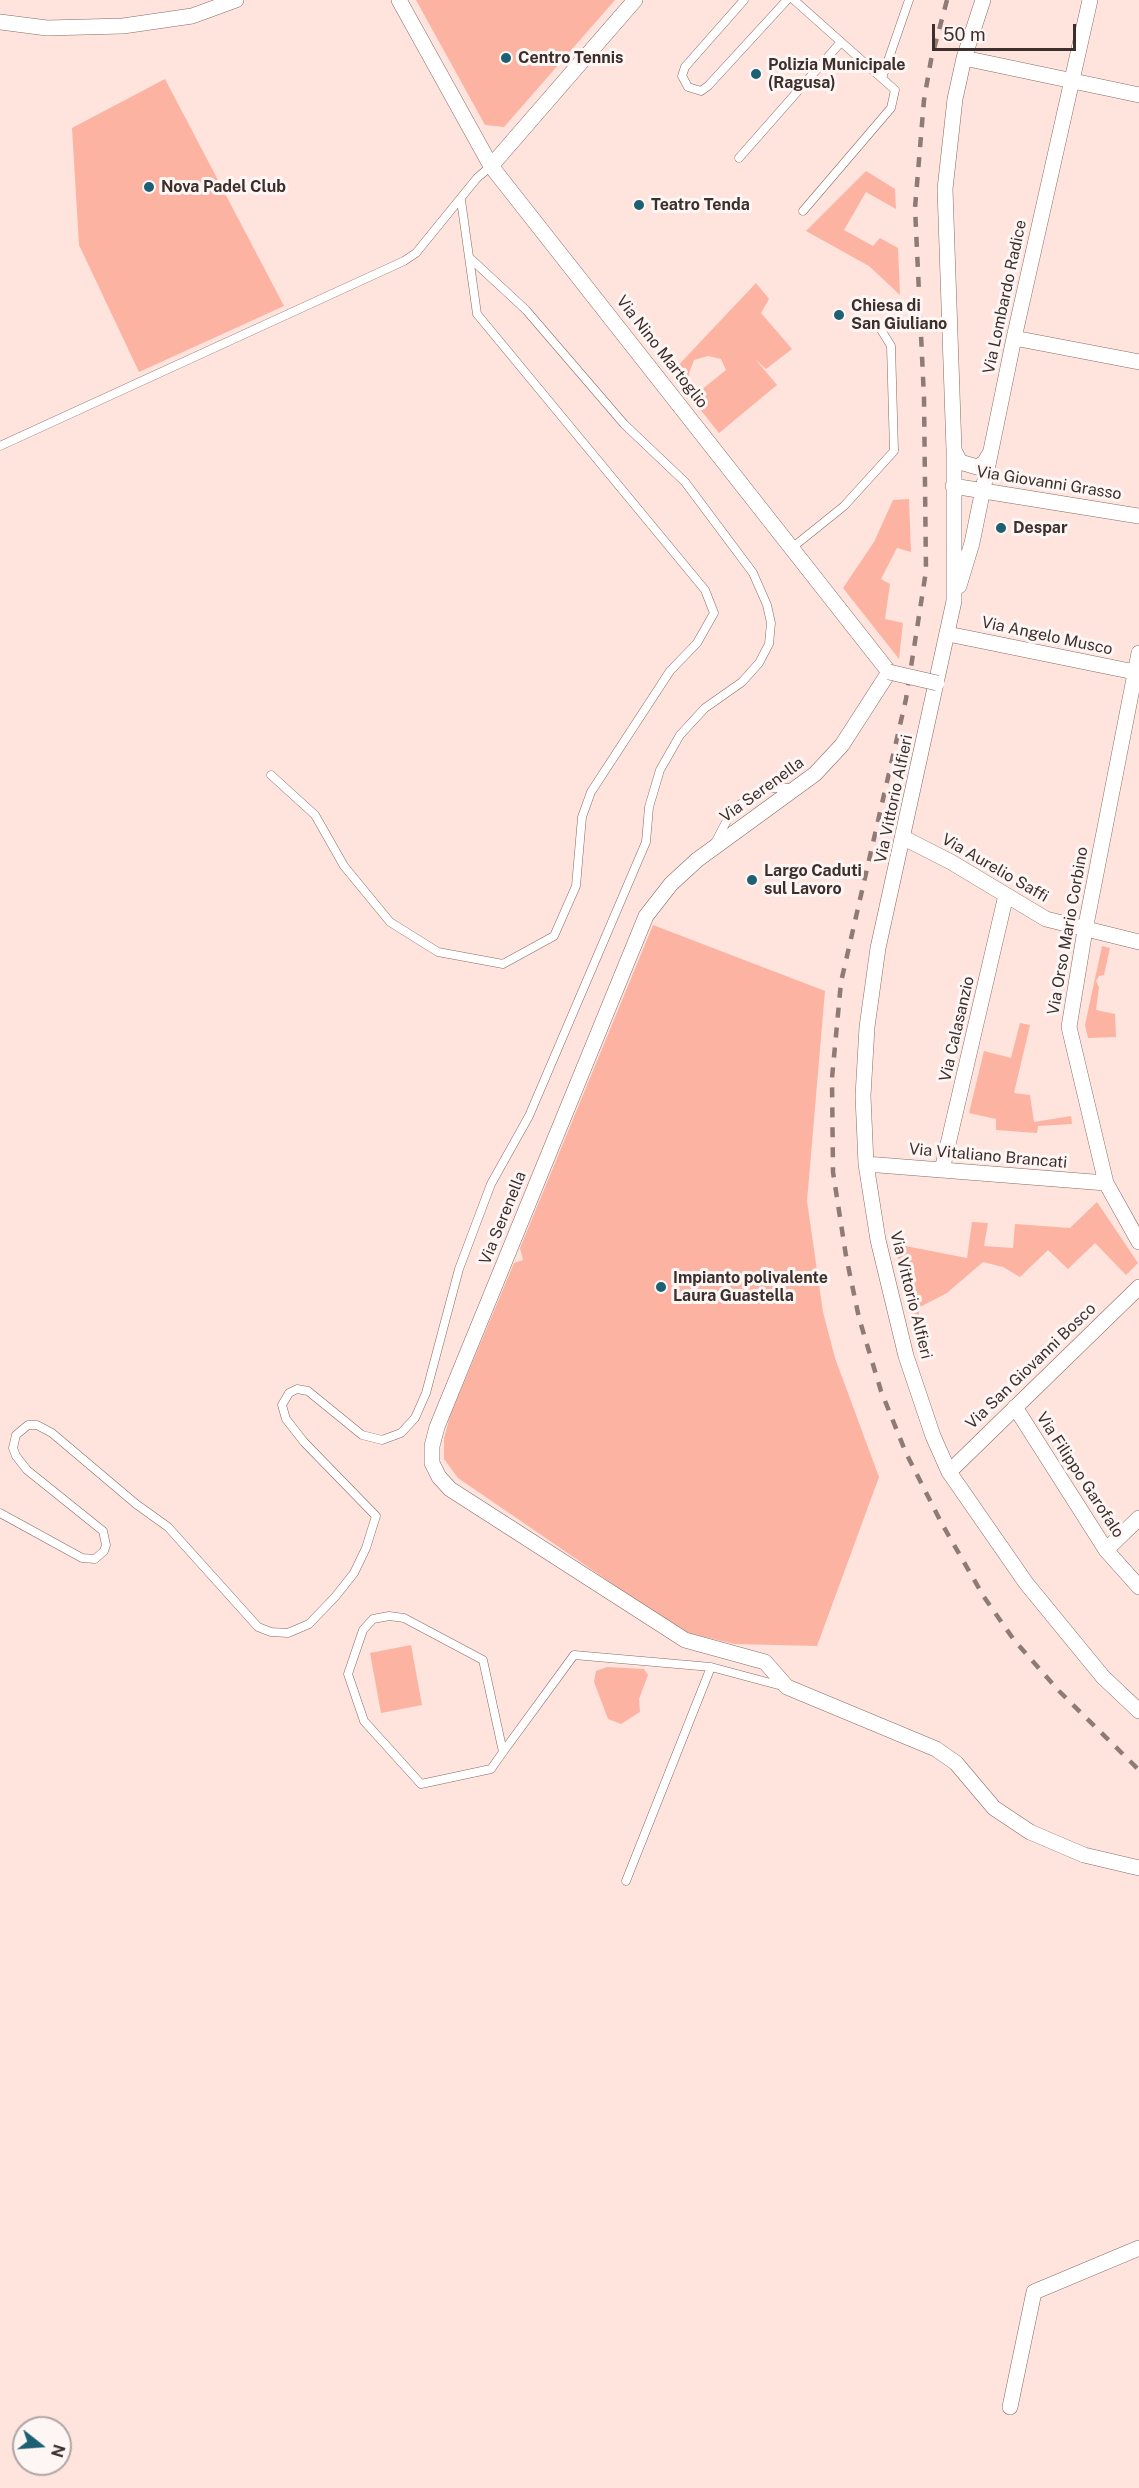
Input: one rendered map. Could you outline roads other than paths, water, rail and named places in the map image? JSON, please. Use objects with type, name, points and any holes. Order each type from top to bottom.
[{"type":"street","points":[[0,22],[47,28],[123,26],[192,16],[236,0]]},
{"type":"street","name":"Via Nino Martoglio","points":[[399,0],[491,165],[793,547],[888,672]]},
{"type":"street","points":[[491,165],[635,0]]},
{"type":"street","name":"Via Vittorio Alfieri","points":[[983,0],[964,57],[955,99],[945,189],[954,450],[954,601],[904,838],[878,948],[867,1027],[863,1095],[866,1164],[878,1240],[906,1356],[933,1436],[949,1472],[1026,1582],[1103,1677],[1139,1711]]},
{"type":"street","name":"Via Lombardo Radice","points":[[954,601],[972,543],[1014,338],[1090,0]]},
{"type":"street","points":[[964,57],[1139,95]]},
{"type":"street","points":[[1014,338],[1139,363]]},
{"type":"street","points":[[954,450],[960,462],[977,467],[984,463],[990,452]]},
{"type":"street","name":"Via Giovanni Grasso","points":[[953,486],[1139,516]]},
{"type":"street","name":"Via Angelo Musco","points":[[948,634],[1137,673]]},
{"type":"street","name":"Via Orso Mario Corbino","points":[[1139,653],[1137,673],[1084,930],[1069,1027],[1106,1184],[1139,1242]]},
{"type":"street","points":[[888,672],[937,683]]},
{"type":"street","name":"Via Serenella","points":[[787,1687],[765,1662],[685,1640],[450,1489],[439,1477],[432,1463],[432,1446],[437,1427],[646,916],[670,884],[713,848],[815,774],[842,745],[888,672]]},
{"type":"street","name":"Via Aurelio Saffi","points":[[904,838],[1046,919],[1084,930],[1138,937]]},
{"type":"street","name":"Via Calasanzio","points":[[942,1170],[1006,895]]},
{"type":"street","name":"Via Vitaliano Brancati","points":[[866,1164],[1106,1184]]},
{"type":"street","name":"Via San Giovanni Bosco","points":[[949,1472],[1139,1287]]},
{"type":"street","name":"Via Filippo Garofalo","points":[[1015,1407],[1106,1550],[1139,1587]]},
{"type":"street","points":[[1106,1550],[1139,1518]]},
{"type":"street","points":[[787,1687],[936,1749],[956,1763],[994,1808],[1030,1832],[1084,1855],[1139,1868]]},
{"type":"street","points":[[1011,2407],[1034,2292],[1139,2248]]},
{"type":"lane","points":[[744,0],[685,67],[682,76],[688,87],[701,91],[708,86],[787,0]]},
{"type":"lane","points":[[794,0],[895,90],[891,108],[803,211]]},
{"type":"lane","points":[[882,78],[909,0]]},
{"type":"lane","points":[[740,158],[841,42]]},
{"type":"lane","points":[[0,446],[404,261],[416,253],[491,165]]},
{"type":"lane","points":[[271,775],[315,815],[344,866],[390,922],[438,952],[503,964],[528,953],[554,936],[576,886],[582,817],[591,792],[670,670],[698,643],[714,613],[705,590],[477,314],[461,200]]},
{"type":"lane","points":[[0,1513],[82,1558],[95,1559],[104,1551],[106,1545],[103,1531],[27,1470],[16,1456],[14,1448],[16,1435],[28,1425],[37,1425],[52,1433],[136,1504],[168,1527],[258,1627],[271,1632],[288,1633],[309,1624],[335,1597],[354,1573],[366,1548],[376,1516],[304,1442],[286,1419],[282,1405],[289,1393],[297,1389],[308,1391],[362,1435],[382,1440],[401,1433],[415,1418],[426,1393],[459,1269],[491,1184],[529,1116],[646,842],[649,807],[660,770],[680,735],[705,708],[742,682],[759,663],[769,644],[771,623],[767,605],[753,573],[685,482],[624,424],[526,310],[471,259]]},
{"type":"lane","points":[[793,547],[844,506],[894,450],[891,346],[880,328]]},
{"type":"lane","points":[[503,1752],[483,1660],[404,1618],[389,1616],[373,1619],[363,1630],[348,1674],[364,1721],[417,1782],[428,1784],[490,1769],[503,1752],[574,1654],[711,1666],[787,1687]]},
{"type":"lane","points":[[626,1881],[711,1666]]},
{"type":"railway","points":[[947,0],[931,60],[924,100],[915,208],[924,398],[926,571],[906,699],[841,982],[832,1078],[833,1172],[846,1256],[859,1318],[881,1391],[906,1453],[942,1524],[984,1597],[1014,1640],[1059,1691],[1139,1770]]},
{"type":"place","name":"Centro Tennis","points":[[506,58]]},
{"type":"place","name":"Polizia Municipale (Ragusa)","points":[[756,74]]},
{"type":"place","name":"Nova Padel Club","points":[[149,187]]},
{"type":"place","name":"Teatro Tenda","points":[[639,205]]},
{"type":"place","name":"Chiesa di San Giuliano","points":[[839,315]]},
{"type":"place","name":"Despar","points":[[1001,528]]},
{"type":"place","name":"Largo Caduti sul Lavoro","points":[[752,880]]},
{"type":"place","name":"Impianto polivalente Laura Guastella","points":[[661,1287]]}]
